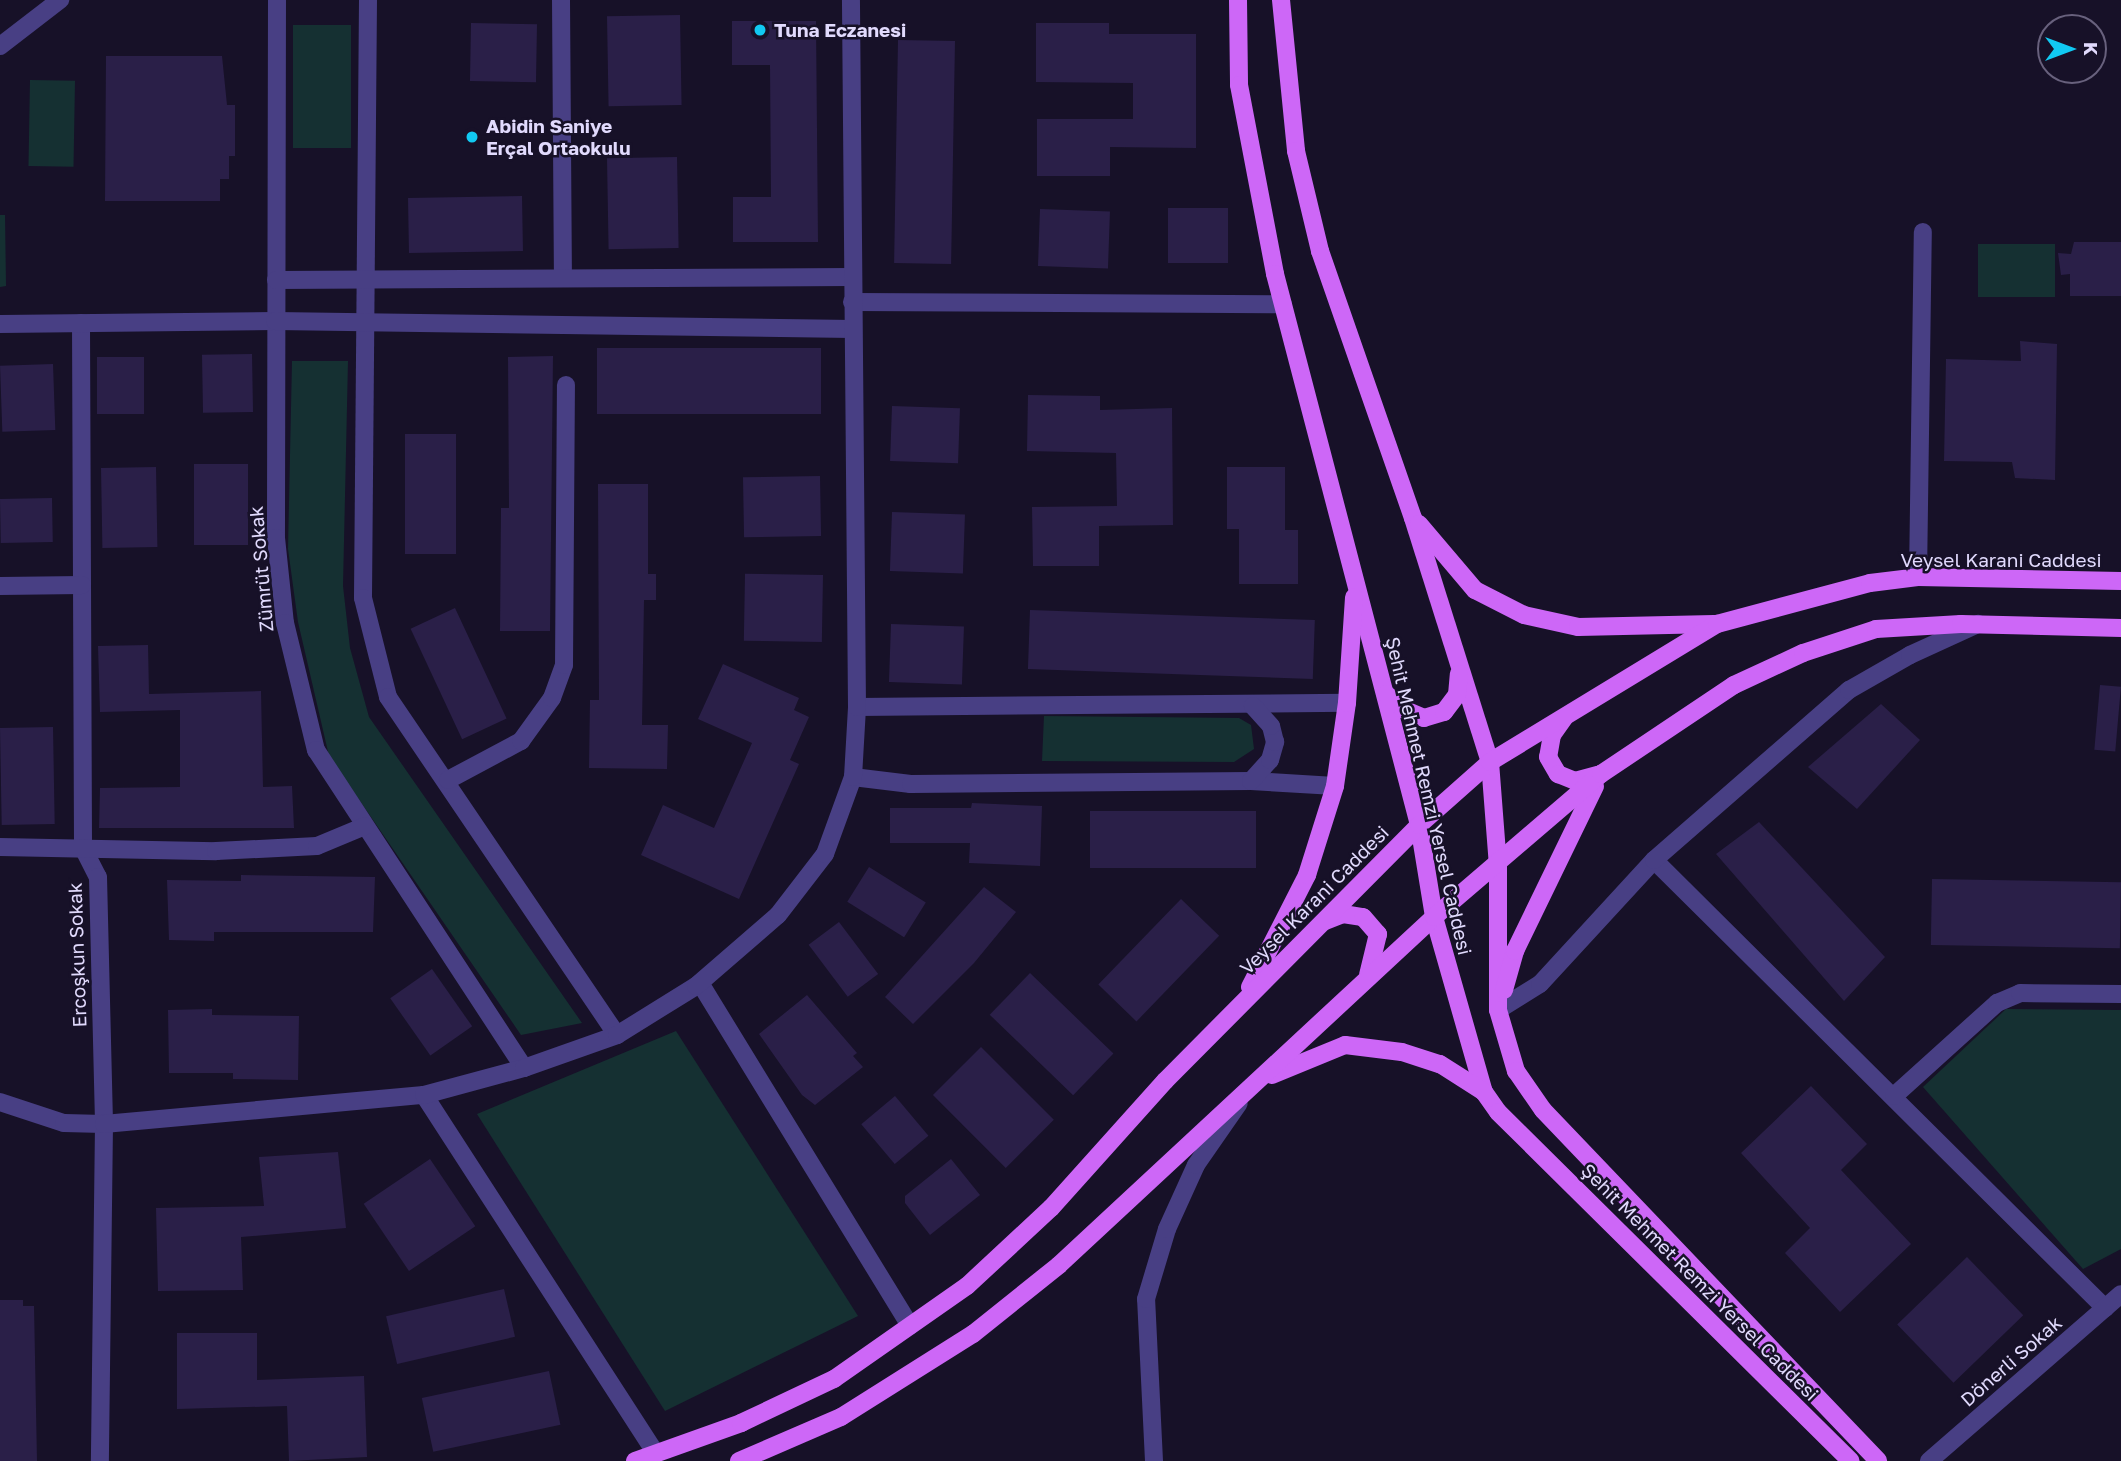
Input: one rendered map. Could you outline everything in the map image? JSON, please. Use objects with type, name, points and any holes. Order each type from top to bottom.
[{"type":"main road","name":"Şehit Mehmet Remzi Yersel Caddesi","points":[[1238,0],[1239,85],[1283,304],[1419,825],[1434,917],[1484,1091],[1498,1112],[1851,1461]]},
{"type":"main road","name":"Şehit Mehmet Remzi Yersel Caddesi","points":[[1280,0],[1296,151],[1320,251],[1413,518],[1490,762],[1499,866],[1498,1010],[1516,1071],[1543,1111],[1878,1461]]},
{"type":"main road","points":[[1413,518],[1475,590],[1524,615],[1578,626],[1717,624]]},
{"type":"main road","name":"Veysel Karani Caddesi","points":[[635,1461],[741,1423],[834,1380],[967,1286],[1051,1208],[1321,923],[1419,825],[1490,762],[1717,624],[1870,583],[1918,578],[2121,582]]},
{"type":"main road","points":[[1241,1005],[1307,875],[1335,786],[1347,703],[1355,583]]},
{"type":"main road","points":[[739,1461],[841,1417],[973,1334],[1059,1265],[1434,917],[1499,866],[1601,774],[1734,685],[1803,653],[1876,629],[1978,624],[2121,628]]},
{"type":"main road","points":[[1386,694],[1403,709],[1424,718],[1444,712],[1457,695],[1460,666]]},
{"type":"main road","points":[[1566,715],[1552,735],[1548,757],[1558,774],[1575,781],[1601,774]]},
{"type":"main road","points":[[1498,1010],[1515,951],[1601,774]]},
{"type":"main road","points":[[1321,923],[1343,914],[1363,917],[1378,934],[1366,982]]},
{"type":"main road","points":[[1251,1086],[1300,1061],[1345,1045],[1402,1052],[1427,1060],[1484,1091]]},
{"type":"street","points":[[0,46],[60,0]]},
{"type":"street","name":"Zümrüt Sokak","points":[[277,0],[276,538],[285,623],[316,750],[524,1068]]},
{"type":"street","points":[[368,0],[368,322],[363,598],[388,697],[448,780],[617,1035]]},
{"type":"street","points":[[561,0],[563,278]]},
{"type":"street","points":[[0,1102],[64,1123],[104,1124],[424,1095],[524,1068],[617,1035],[700,983],[778,915],[825,854],[853,777],[857,707],[851,0]]},
{"type":"street","points":[[1918,578],[1923,232]]},
{"type":"street","points":[[276,280],[852,277]]},
{"type":"street","points":[[852,302],[1283,304]]},
{"type":"street","points":[[0,324],[275,321],[853,329]]},
{"type":"street","name":"Ercoşkun Sokak","points":[[81,323],[83,848],[98,877],[104,1124],[100,1461]]},
{"type":"street","points":[[448,780],[521,741],[552,698],[564,665],[566,385]]},
{"type":"street","points":[[0,586],[82,585]]},
{"type":"street","points":[[1498,1010],[1540,984],[1654,860],[1849,690],[1910,655],[1978,624]]},
{"type":"street","points":[[857,707],[1253,706],[1347,703]]},
{"type":"street","points":[[1251,781],[1270,760],[1275,742],[1270,726],[1253,706]]},
{"type":"street","points":[[853,777],[911,783],[1251,781],[1335,786]]},
{"type":"street","points":[[0,846],[216,851],[317,846],[365,827]]},
{"type":"street","points":[[1654,860],[2105,1308]]},
{"type":"street","points":[[700,983],[910,1326]]},
{"type":"street","points":[[1894,1096],[1997,1003],[2020,993],[2121,994]]},
{"type":"street","points":[[1154,1461],[1146,1299],[1167,1229],[1196,1164],[1251,1086]]},
{"type":"street","points":[[424,1095],[656,1454]]},
{"type":"street","name":"Dönerli Sokak","points":[[1929,1461],[2121,1294]]},
{"type":"green space","points":[[293,25],[351,25],[351,148],[293,148]]},
{"type":"green space","points":[[30,80],[75,81],[73,167],[28,166]]},
{"type":"green space","points":[[0,215],[5,215],[6,286],[0,287]]},
{"type":"green space","points":[[1978,244],[2055,244],[2055,297],[1978,297]]},
{"type":"green space","points":[[292,361],[348,361],[343,586],[350,648],[369,717],[582,1023],[521,1035],[329,756],[298,622],[288,549]]},
{"type":"green space","points":[[1044,716],[1239,718],[1251,725],[1254,749],[1234,762],[1042,761]]},
{"type":"green space","points":[[2006,1009],[2121,1010],[2121,1249],[2083,1269],[1923,1087]]},
{"type":"green space","points":[[676,1031],[858,1316],[665,1411],[477,1114]]},
{"type":"building","points":[[680,15],[682,105],[609,106],[607,16]]},
{"type":"building","points":[[732,21],[816,21],[818,242],[733,242],[733,197],[771,197],[770,65],[732,65]]},
{"type":"building","points":[[471,23],[537,24],[536,82],[470,81]]},
{"type":"building","points":[[1036,23],[1109,23],[1109,34],[1196,34],[1196,148],[1110,147],[1110,176],[1037,176],[1037,119],[1133,119],[1133,83],[1036,82]]},
{"type":"building","points":[[898,40],[955,41],[951,264],[894,263]]},
{"type":"building","points":[[106,56],[222,56],[227,105],[235,105],[235,156],[229,156],[229,179],[220,179],[220,201],[105,201]]},
{"type":"building","points":[[677,157],[679,248],[609,249],[607,158]]},
{"type":"building","points":[[522,196],[523,251],[409,253],[408,198]]},
{"type":"building","points":[[1168,208],[1228,208],[1228,263],[1168,263]]},
{"type":"building","points":[[1040,209],[1110,211],[1108,268],[1038,266]]},
{"type":"building","points":[[2074,242],[2121,242],[2121,296],[2070,296],[2070,274],[2061,275],[2058,253],[2071,254]]},
{"type":"building","points":[[2020,341],[2057,344],[2055,480],[2015,478],[2012,462],[1944,461],[1946,359],[2021,361]]},
{"type":"building","points":[[597,348],[821,348],[821,414],[597,414]]},
{"type":"building","points":[[252,354],[253,412],[203,413],[202,355]]},
{"type":"building","points":[[553,356],[550,631],[500,631],[501,508],[509,508],[508,357]]},
{"type":"building","points":[[97,357],[144,357],[144,414],[97,414]]},
{"type":"building","points":[[53,364],[55,430],[2,432],[0,366]]},
{"type":"building","points":[[1028,395],[1100,396],[1100,410],[1172,408],[1173,525],[1099,526],[1099,566],[1033,566],[1032,507],[1117,506],[1116,453],[1027,451]]},
{"type":"building","points":[[892,406],[960,408],[958,463],[890,461]]},
{"type":"building","points":[[405,434],[456,434],[456,554],[405,554]]},
{"type":"building","points":[[194,464],[248,464],[248,545],[194,545]]},
{"type":"building","points":[[156,467],[157,547],[102,548],[101,468]]},
{"type":"building","points":[[1227,467],[1285,467],[1285,530],[1298,530],[1298,584],[1239,584],[1239,529],[1227,529]]},
{"type":"building","points":[[820,476],[821,536],[744,537],[743,477]]},
{"type":"building","points":[[598,484],[648,484],[648,574],[656,574],[656,600],[644,600],[642,725],[668,725],[667,769],[589,768],[590,700],[599,700]]},
{"type":"building","points":[[52,498],[53,542],[1,543],[0,499]]},
{"type":"building","points":[[892,512],[965,515],[963,574],[890,571]]},
{"type":"building","points":[[745,574],[823,575],[822,642],[744,641]]},
{"type":"building","points":[[455,608],[507,719],[462,739],[411,629]]},
{"type":"building","points":[[1030,610],[1315,620],[1313,679],[1028,669]]},
{"type":"building","points":[[891,624],[964,627],[962,685],[889,682]]},
{"type":"building","points":[[148,645],[149,694],[261,691],[263,787],[292,786],[294,828],[99,828],[100,788],[180,787],[180,710],[100,712],[98,646]]},
{"type":"building","points":[[723,664],[799,698],[794,710],[809,717],[790,760],[799,764],[739,899],[641,855],[663,805],[714,828],[752,743],[698,719]]},
{"type":"building","points":[[2100,685],[2121,687],[2115,752],[2094,750]]},
{"type":"building","points":[[1881,704],[1920,740],[1857,809],[1808,767]]},
{"type":"building","points":[[53,727],[55,824],[2,825],[0,728]]},
{"type":"building","points":[[972,803],[1042,806],[1040,866],[969,863],[970,843],[890,843],[890,808],[971,808]]},
{"type":"building","points":[[1090,811],[1256,811],[1256,868],[1090,868]]},
{"type":"building","points":[[1759,822],[1885,957],[1844,1001],[1716,854]]},
{"type":"building","points":[[869,867],[926,903],[904,937],[847,902]]},
{"type":"building","points":[[241,875],[375,877],[373,932],[214,932],[214,941],[169,940],[167,880],[241,881]]},
{"type":"building","points":[[1932,879],[2121,882],[2120,948],[1931,945]]},
{"type":"building","points":[[984,887],[1016,912],[974,963],[913,1024],[885,997]]},
{"type":"building","points":[[1181,899],[1219,936],[1136,1021],[1098,985]]},
{"type":"building","points":[[839,922],[878,974],[848,997],[809,945]]},
{"type":"building","points":[[432,969],[472,1026],[430,1056],[390,998]]},
{"type":"building","points":[[1030,973],[1113,1054],[1073,1095],[990,1015]]},
{"type":"building","points":[[807,995],[857,1053],[853,1056],[863,1067],[815,1105],[802,1095],[759,1034]]},
{"type":"building","points":[[212,1009],[212,1015],[299,1016],[298,1080],[233,1079],[233,1073],[169,1073],[168,1010]]},
{"type":"building","points":[[981,1047],[1054,1120],[1006,1168],[933,1095]]},
{"type":"building","points":[[1811,1086],[1867,1144],[1841,1170],[1911,1244],[1840,1312],[1785,1253],[1810,1228],[1741,1153]]},
{"type":"building","points":[[895,1096],[928,1136],[895,1164],[861,1124]]},
{"type":"building","points":[[338,1152],[346,1228],[241,1237],[243,1290],[158,1291],[156,1208],[264,1206],[259,1157]]},
{"type":"building","points":[[430,1159],[475,1226],[409,1271],[364,1204]]},
{"type":"building","points":[[951,1159],[980,1195],[930,1235],[905,1203],[905,1196]]},
{"type":"building","points":[[1967,1257],[2023,1315],[1953,1383],[1897,1324]]},
{"type":"building","points":[[504,1289],[515,1337],[397,1364],[386,1316]]},
{"type":"building","points":[[0,1300],[23,1300],[23,1306],[34,1306],[37,1461],[0,1461]]},
{"type":"building","points":[[177,1333],[257,1333],[257,1380],[364,1376],[367,1457],[289,1461],[287,1406],[177,1409]]},
{"type":"building","points":[[549,1371],[560,1425],[433,1452],[422,1398]]},
{"type":"place","name":"Tuna Eczanesi","points":[[760,30]]},
{"type":"place","name":"Abidin Saniye Erçal Ortaokulu","points":[[472,137]]}]
